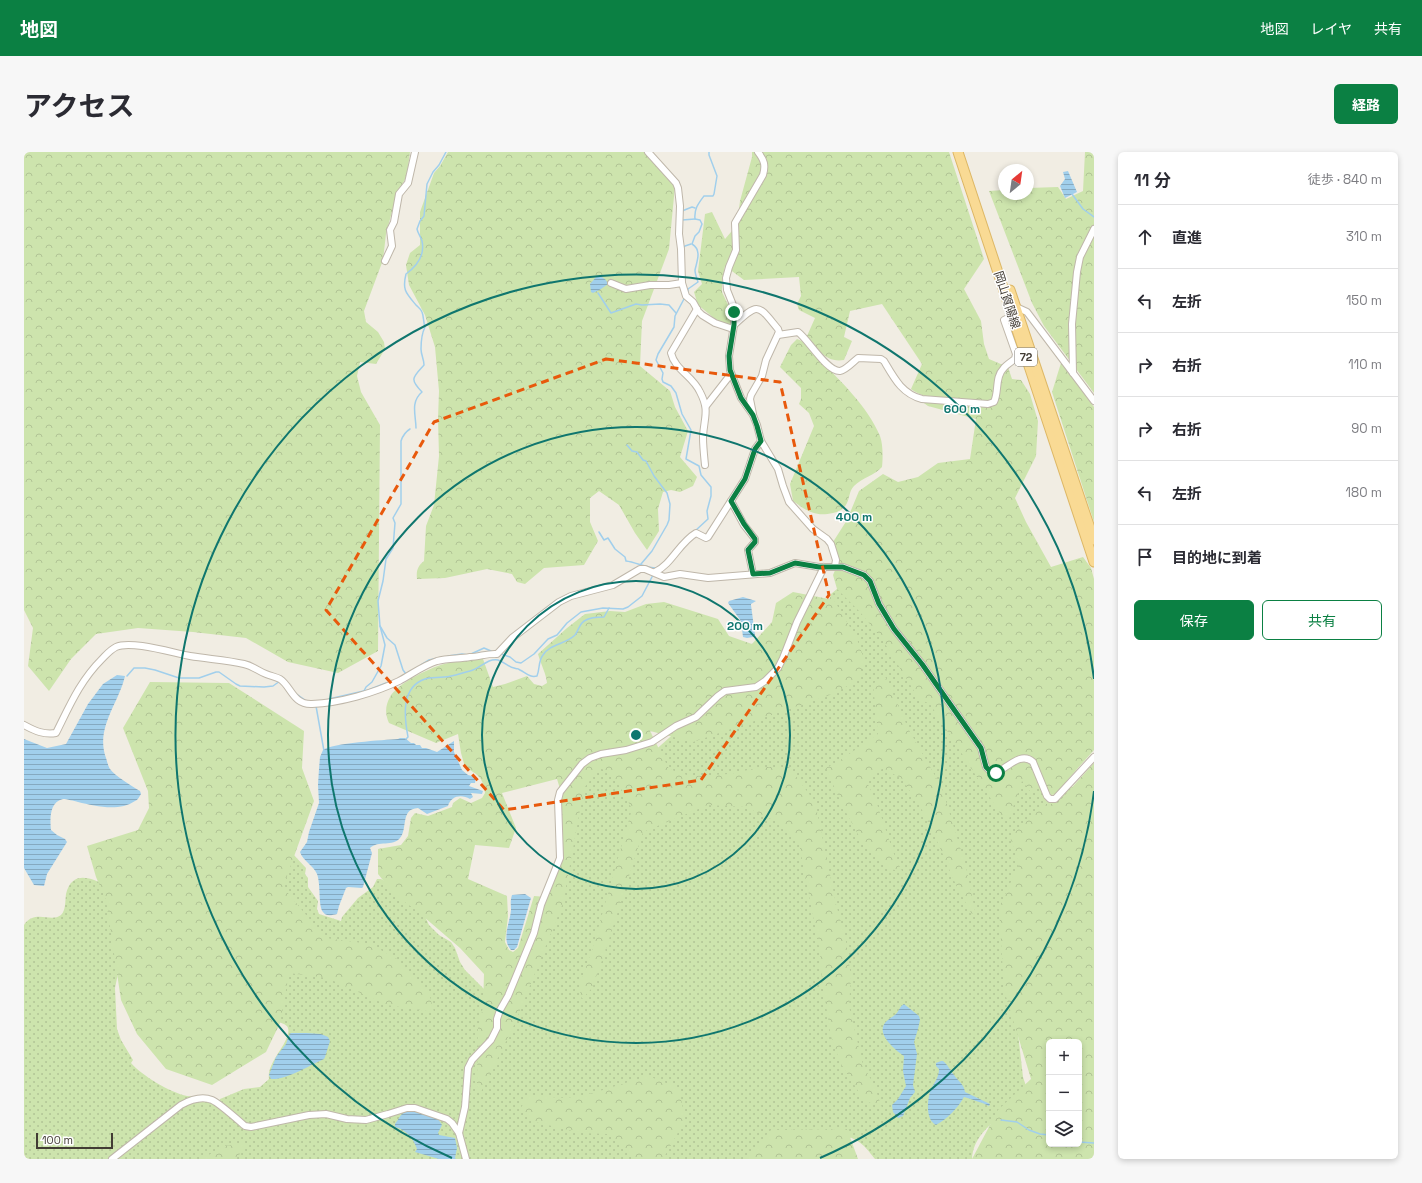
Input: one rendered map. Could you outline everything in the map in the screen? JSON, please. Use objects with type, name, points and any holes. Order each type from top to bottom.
[{"type":"main road","name":"岡山賀陽線","points":[[958,152],[1094,562]]},
{"type":"main road","name":"岡山賀陽線","points":[[964,152],[1094,540]]},
{"type":"street","points":[[386,261],[392,246],[390,230],[394,222],[399,194],[408,183],[415,152]]},
{"type":"street","points":[[648,152],[671,177],[678,188],[682,283],[686,296],[693,302],[702,315],[715,324],[734,327]]},
{"type":"street","points":[[753,415],[741,398],[728,363],[734,327],[733,305],[727,290],[726,278],[736,250],[735,223],[765,169],[764,160],[758,152]]},
{"type":"street","points":[[1073,373],[1072,324],[1077,272],[1082,250],[1094,229]]},
{"type":"street","points":[[611,283],[626,289],[650,285],[682,283]]},
{"type":"street","points":[[1016,307],[1027,312],[1094,401]]},
{"type":"street","points":[[734,327],[747,312],[757,308],[762,309],[778,329],[778,335],[766,360],[762,376],[751,395],[750,399],[753,415],[761,441],[778,469],[789,502],[813,529],[827,539],[831,544],[836,560],[836,566]]},
{"type":"street","points":[[697,309],[671,353],[676,364],[697,386],[706,406],[707,415],[704,426],[703,443],[705,465]]},
{"type":"street","points":[[778,335],[798,332],[832,369],[840,371],[858,358],[881,359],[884,361],[901,388],[913,397],[988,404],[994,402],[997,397],[999,374],[1003,368],[1015,359],[1016,354],[1004,320],[1012,316]]},
{"type":"street","points":[[706,406],[731,374]]},
{"type":"street","points":[[655,572],[666,564],[689,537],[696,533],[706,538],[708,537],[745,479],[755,449],[761,441]]},
{"type":"street","points":[[731,501],[744,524],[755,539],[755,542],[748,550],[753,574]]},
{"type":"street","points":[[24,725],[38,732],[49,734],[56,733],[71,701],[84,680],[109,652],[115,647],[121,645],[145,647],[189,656],[243,663],[253,666],[264,673],[282,680],[297,698],[310,704],[362,695],[394,683],[428,664],[438,661],[491,653],[497,654],[512,638],[559,602],[571,596],[612,585],[640,569],[655,572],[664,577],[680,574],[708,578],[738,577],[770,573],[795,563],[824,567],[843,567],[864,575],[870,581],[879,604],[894,629],[922,664],[981,748],[986,767],[991,772],[996,773],[1017,760],[1030,758],[1034,762],[1047,796],[1050,799],[1055,799],[1094,757]]},
{"type":"street","points":[[459,1133],[465,1107],[468,1068],[472,1060],[491,1040],[497,1028],[497,1019],[500,1010],[508,996],[534,933],[541,905],[560,858],[558,800],[560,792],[582,764],[590,758],[601,754],[626,750],[652,742],[676,726],[696,717],[725,691],[756,686],[765,682],[778,668],[797,622],[824,567]]},
{"type":"street","points":[[112,1159],[188,1100],[202,1098],[212,1100],[245,1126],[251,1127],[308,1115],[326,1114],[348,1119],[366,1120],[407,1108],[415,1108],[447,1119],[459,1133],[466,1159]]},
{"type":"highlighted area","points":[[606,359],[780,382],[829,595],[701,780],[504,810],[326,610],[434,422]]},
{"type":"green space","points":[[24,152],[410,152],[407,176],[397,193],[386,234],[383,260],[364,311],[366,322],[378,332],[384,342],[385,349],[376,364],[360,362],[357,376],[361,392],[380,425],[378,651],[338,673],[288,662],[246,638],[138,628],[96,634],[71,659],[49,691],[28,666],[33,628],[24,610]]},
{"type":"green space","points":[[448,152],[648,152],[660,170],[675,186],[669,249],[642,321],[640,366],[670,391],[675,407],[688,431],[680,457],[697,477],[693,486],[680,492],[671,490],[663,492],[658,509],[659,531],[647,550],[635,533],[619,505],[599,491],[590,498],[590,522],[598,541],[584,565],[544,568],[525,584],[517,582],[512,574],[487,569],[445,578],[417,579],[418,568],[424,561],[426,526],[434,505],[439,456],[439,391],[435,347],[425,315],[409,285],[406,265],[410,253],[420,245],[420,212],[434,173]]},
{"type":"green space","points":[[752,152],[949,152],[984,259],[964,289],[981,321],[984,344],[989,359],[1003,365],[996,375],[995,394],[991,400],[987,402],[937,399],[918,393],[911,389],[922,364],[882,304],[850,311],[844,337],[852,341],[844,360],[832,359],[822,354],[807,336],[815,318],[799,310],[797,304],[801,296],[799,277],[744,280],[725,266],[722,292],[730,309],[730,325],[721,324],[698,305],[694,292],[702,284],[698,271],[705,214],[712,212],[725,239],[737,225],[740,201]]},
{"type":"green space","points":[[1085,152],[1094,152],[1094,393],[1044,326],[1032,303],[989,191],[998,190],[998,200],[1034,200],[1034,188],[1058,187],[1066,199],[1083,191]]},
{"type":"green space","points":[[797,339],[808,346],[844,384],[868,414],[881,439],[882,467],[854,486],[844,507],[833,513],[816,514],[793,501],[790,484],[814,426],[809,413],[799,404],[801,399],[801,388],[780,367],[791,345]]},
{"type":"green space","points":[[1061,363],[1094,407],[1094,522],[1052,392]]},
{"type":"green space","points":[[1008,367],[1012,379],[1021,380],[1030,394],[1038,421],[1036,456],[1015,498],[1026,522],[1051,567],[1083,557],[1091,568],[1094,579],[1094,750],[1057,794],[1051,795],[1039,774],[1036,775],[1035,791],[1030,791],[1022,781],[1009,819],[1005,821],[930,704],[919,699],[882,639],[860,612],[837,589],[833,575],[839,561],[833,542],[847,520],[859,491],[883,474],[898,482],[918,477],[938,463],[970,459],[976,419],[928,406],[921,401],[996,403],[1000,394],[1001,375]]},
{"type":"green space","points":[[844,583],[1033,769],[1047,801],[1058,801],[1071,786],[1083,805],[1016,1016],[1023,1077],[1028,1092],[1002,1114],[982,1134],[975,1145],[972,1159],[875,1159],[861,1144],[854,1139],[843,1135],[751,1159],[24,1159],[24,925],[28,920],[33,918],[53,918],[61,915],[65,908],[68,887],[76,879],[92,879],[103,884],[121,959],[115,988],[117,1029],[121,1040],[133,1060],[131,1063],[149,1078],[173,1091],[187,1096],[207,1096],[219,1102],[220,1099],[244,1089],[260,1087],[269,1079],[271,1066],[286,1039],[288,1028],[285,1024],[279,1022],[232,1017],[293,854],[306,868],[305,874],[308,878],[308,887],[318,901],[317,909],[319,914],[341,921],[342,917],[358,898],[373,887],[377,879],[381,879],[390,884],[422,910],[429,925],[439,935],[451,942],[465,970],[488,993],[536,943],[583,770],[652,753],[678,730],[826,611],[831,594]]},
{"type":"green space","points":[[793,592],[834,600],[857,639],[865,662],[857,681],[830,695],[693,742],[650,731],[669,769],[690,776],[730,774],[761,767],[789,767],[815,802],[836,904],[846,941],[851,977],[849,1006],[863,1065],[874,1085],[882,1108],[864,1100],[841,1064],[831,1037],[822,980],[820,952],[799,843],[777,822],[746,807],[708,805],[643,832],[592,988],[582,999],[579,987],[592,950],[632,809],[623,791],[615,780],[606,771],[600,768],[584,788],[563,903],[515,1023],[480,1094],[477,1086],[478,1028],[483,1007],[484,974],[460,948],[417,911],[394,894],[378,874],[378,849],[401,845],[408,836],[411,818],[415,813],[428,816],[452,807],[453,803],[460,798],[471,803],[482,798],[485,793],[483,783],[479,777],[465,767],[458,734],[436,743],[389,723],[386,710],[390,697],[400,686],[425,671],[456,661],[483,659],[493,687],[527,676],[534,684],[542,686],[547,683],[538,654],[585,614],[610,611],[625,612],[646,604],[664,602],[718,619],[729,636],[752,644],[772,622],[776,603]],"holes":[[[557,779],[561,792],[561,859],[547,897],[534,896],[518,948],[513,952],[509,950],[505,942],[508,916],[507,896],[468,879],[475,845],[509,848],[516,828],[502,793]]]},
{"type":"green space","points":[[884,674],[909,730],[942,788],[966,867],[975,911],[973,916],[956,885],[921,808],[902,779],[883,768],[867,782],[877,804],[895,857],[902,871],[888,869],[865,847],[842,805],[826,768],[842,759],[878,734],[873,684]]},
{"type":"green space","points":[[150,682],[229,683],[304,731],[302,768],[314,801],[283,887],[325,938],[370,944],[397,959],[429,993],[434,1012],[387,1005],[327,978],[289,973],[280,1023],[266,1052],[212,1085],[166,1069],[137,1034],[121,1000],[106,900],[96,877],[87,846],[138,830],[149,808],[148,791],[123,728]]},
{"type":"green space","points":[[1094,763],[1094,1159],[972,1159],[998,1110],[1031,1079],[1004,990],[999,908],[1019,864],[1010,837],[1044,804],[1057,804]]},
{"type":"green space","points":[[648,1076],[679,1088],[685,1120],[663,1159],[634,1159],[608,1134],[581,1133],[531,1121],[520,1110],[527,1096],[567,1098],[593,1093]]},
{"type":"green space","points":[[847,1129],[858,1159],[744,1159],[771,1130]]},
{"type":"green space","points":[[244,1144],[240,1154],[234,1159],[202,1159],[224,1146]]},
{"type":"water","points":[[1068,171],[1077,192],[1065,198],[1060,186],[1065,179],[1063,172]]},
{"type":"water","points":[[597,276],[604,278],[608,284],[593,293],[591,292],[590,284]]},
{"type":"water","points":[[743,597],[756,601],[751,604],[755,635],[753,637],[743,637],[741,621],[728,603],[729,601]]},
{"type":"water","points":[[117,675],[125,676],[109,716],[103,736],[103,747],[107,762],[112,772],[140,791],[141,794],[137,800],[129,804],[114,807],[99,806],[65,799],[58,801],[51,812],[51,830],[67,842],[47,874],[44,886],[34,885],[24,868],[24,739],[47,748],[66,744],[88,704],[103,684]]},
{"type":"water","points":[[405,738],[411,743],[420,745],[422,748],[437,752],[454,741],[454,752],[462,770],[468,775],[476,777],[475,783],[471,783],[469,786],[483,791],[482,794],[471,793],[473,797],[470,799],[460,796],[454,798],[448,806],[427,814],[418,808],[412,809],[405,820],[404,830],[397,841],[377,844],[370,848],[372,853],[363,887],[346,888],[337,914],[326,915],[321,909],[317,874],[303,858],[300,852],[307,842],[319,803],[318,785],[320,757],[323,750],[337,745]]},
{"type":"water","points":[[525,894],[531,898],[517,947],[514,950],[511,950],[508,946],[506,936],[511,910],[511,897],[512,895]]},
{"type":"water","points":[[904,1004],[919,1016],[920,1020],[914,1042],[917,1054],[913,1085],[915,1092],[910,1098],[903,1116],[898,1118],[893,1112],[892,1105],[898,1099],[906,1086],[903,1071],[904,1056],[886,1039],[883,1027],[885,1023],[896,1014]]},
{"type":"water","points":[[291,1033],[321,1034],[328,1037],[330,1041],[325,1057],[324,1059],[291,1075],[271,1079],[269,1075],[276,1057],[286,1044]]},
{"type":"water","points":[[941,1061],[948,1066],[962,1085],[965,1092],[990,1104],[989,1106],[964,1097],[944,1120],[936,1125],[933,1123],[929,1115],[928,1101],[930,1092],[939,1072],[936,1063]]},
{"type":"water","points":[[405,1112],[415,1112],[438,1119],[442,1125],[438,1133],[439,1135],[455,1138],[457,1148],[456,1159],[439,1159],[415,1152],[417,1149],[414,1141],[406,1132],[395,1127],[395,1124],[401,1115]]},
{"type":"waterway","points":[[416,428],[415,405],[418,396],[422,392],[415,384],[414,378],[417,372],[424,365],[421,346],[422,335],[425,327],[422,311],[410,297],[404,284],[406,274],[417,264],[422,251],[422,241],[417,229],[424,216],[427,184],[446,152]]},
{"type":"waterway","points":[[688,292],[688,289],[698,282],[695,270],[698,252],[692,244],[702,224],[700,220],[695,219],[696,209],[704,196],[713,196],[717,176],[709,152]]},
{"type":"waterway","points":[[1072,194],[1083,209],[1094,217]]},
{"type":"waterway","points":[[682,211],[692,207],[695,208]]},
{"type":"waterway","points":[[682,220],[695,219]]},
{"type":"waterway","points":[[683,248],[691,244]]},
{"type":"waterway","points":[[598,293],[611,313],[636,304],[669,305],[676,313]]},
{"type":"waterway","points":[[685,297],[675,316],[674,327],[656,360],[663,373],[663,382],[671,386],[676,393],[682,414],[691,430],[686,459],[699,466],[701,475],[711,487],[711,496],[707,511],[708,519],[695,531]]},
{"type":"waterway","points":[[406,674],[403,670],[395,645],[387,638],[380,626],[378,601],[386,559],[393,548],[395,523],[393,518],[401,504],[401,441],[404,434],[410,429]]},
{"type":"waterway","points":[[627,445],[632,451],[637,452],[643,460],[646,461],[654,476],[667,493],[670,504],[669,520],[667,525],[652,551],[641,564]]},
{"type":"waterway","points":[[599,532],[604,540],[608,538],[615,549],[625,557],[626,561],[657,568]]},
{"type":"waterway","points":[[684,540],[690,534]]},
{"type":"waterway","points":[[501,654],[521,663],[534,654],[548,639],[557,635],[567,623],[581,612],[603,608],[623,609],[628,607],[642,596],[653,575]]},
{"type":"waterway","points":[[406,739],[408,737],[405,712],[406,703],[408,695],[417,683],[427,678],[451,676],[474,670],[487,662],[494,660],[498,660],[530,676],[537,676],[541,657],[546,651],[575,635],[580,625],[584,621],[592,618],[604,617],[609,608]]},
{"type":"waterway","points":[[364,691],[372,682],[381,666],[385,645],[380,626]]},
{"type":"waterway","points":[[471,654],[484,648],[491,651]]},
{"type":"waterway","points":[[448,656],[462,654],[468,655]]},
{"type":"waterway","points":[[421,665],[429,660],[438,658]]},
{"type":"waterway","points":[[127,676],[134,668],[145,668],[179,678],[199,678],[219,672],[240,686],[273,686],[280,681]]},
{"type":"waterway","points":[[329,699],[368,690],[386,683]]},
{"type":"waterway","points":[[295,693],[305,700]]},
{"type":"waterway","points":[[316,706],[324,751]]},
{"type":"waterway","points":[[1001,1120],[1017,1122],[1029,1130],[1046,1135]]},
{"type":"waterway","points":[[1082,1142],[1094,1143]]},
{"type":"route","points":[[734,312],[734,325],[728,363],[741,398],[753,415],[761,441],[755,449],[745,479],[731,501],[744,524],[755,539],[755,542],[748,550],[753,574],[778,571],[795,563],[819,567],[843,567],[864,575],[870,581],[879,604],[894,629],[922,664],[981,748],[986,767],[991,772],[996,773]]}]
